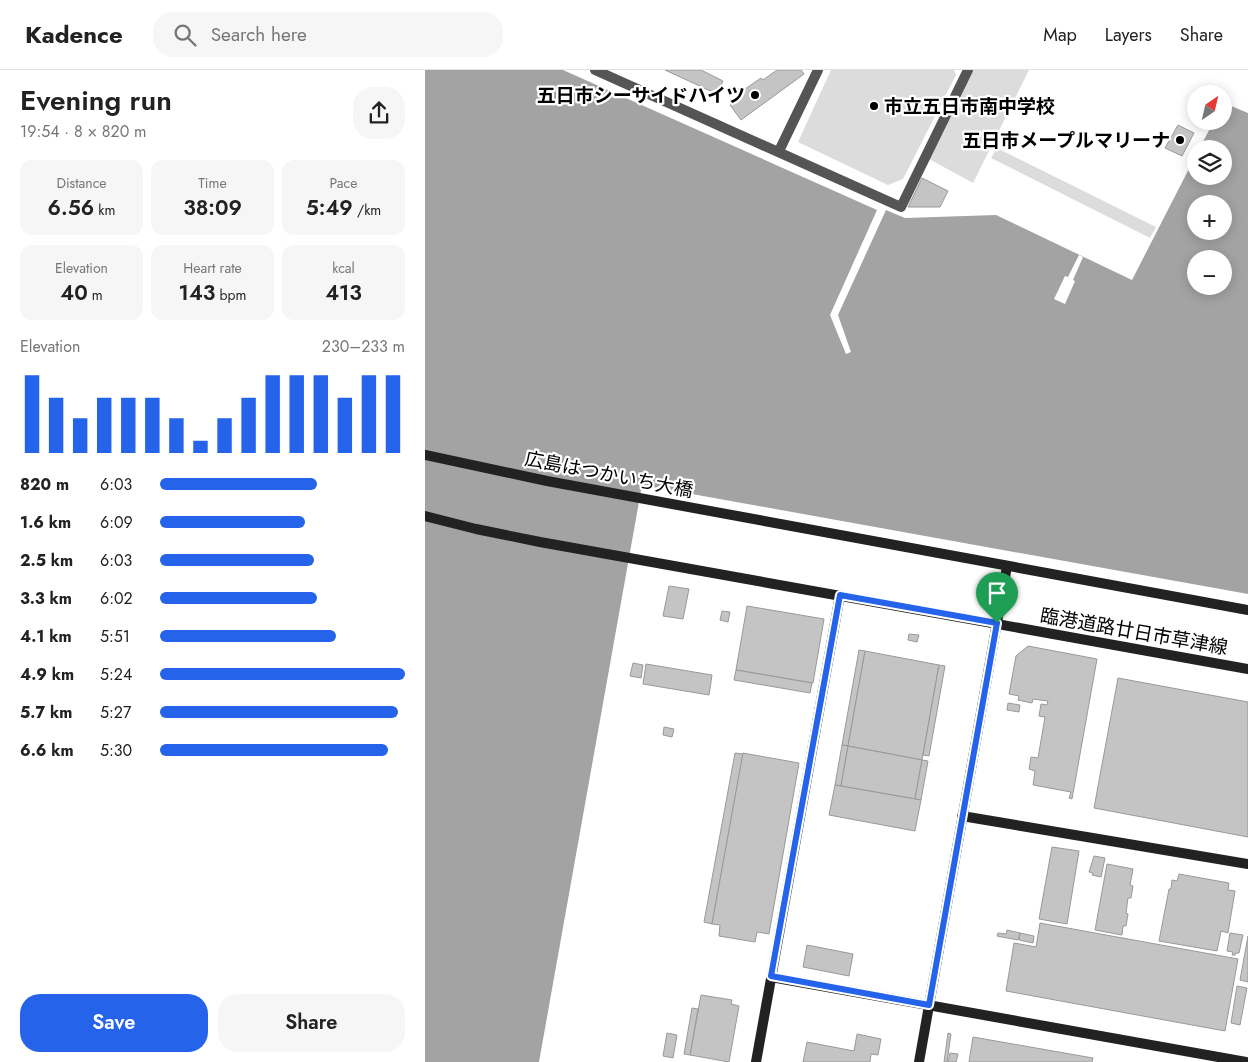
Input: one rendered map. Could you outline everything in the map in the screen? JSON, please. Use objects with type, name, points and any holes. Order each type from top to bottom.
[{"type":"street","points":[[595,70],[901,207],[968,70]]},
{"type":"street","points":[[779,151],[818,70]]},
{"type":"street","name":"広島はつかいち大橋","points":[[425,455],[547,481],[1007,566]]},
{"type":"street","name":"臨港道路廿日市草津線","points":[[425,516],[540,542],[1248,669]]},
{"type":"street","points":[[919,1062],[1007,566],[1248,610]]},
{"type":"street","points":[[756,1062],[840,595]]},
{"type":"street","points":[[962,816],[1248,864]]},
{"type":"street","points":[[771,976],[1246,1062]]},
{"type":"shaded area","points":[[425,70],[563,70],[877,210],[830,315],[846,354],[851,352],[838,315],[886,210],[905,218],[996,215],[1132,280],[1187,173],[1187,185],[1232,185],[1232,140],[1204,140],[1209,130],[1233,130],[1233,107],[1248,113],[1248,594],[642,485],[539,1062],[425,1062]]},
{"type":"shaded area","name":"市立五日市南中学校","points":[[831,70],[954,70],[956,75],[903,179],[888,185],[798,142]]},
{"type":"shaded area","points":[[972,70],[1029,70],[973,183],[929,159]]},
{"type":"shaded area","points":[[997,148],[1156,227],[1150,238],[991,158]]},
{"type":"pier","points":[[1079,255],[1083,257],[1065,304],[1054,299],[1065,276],[1068,277]]},
{"type":"building","points":[[665,70],[701,70],[723,81],[717,94]]},
{"type":"building","name":"五日市シーサイドハイツ","points":[[777,70],[801,70],[804,74],[741,120],[730,105],[739,99],[734,92],[742,86],[745,89],[761,78],[763,80]]},
{"type":"building","name":"五日市メープルマリーナ","points":[[1178,125],[1194,133],[1190,140],[1187,140],[1187,146],[1182,156],[1165,148]]},
{"type":"building","points":[[922,178],[948,191],[940,207],[908,207]]},
{"type":"building","points":[[669,586],[689,589],[683,619],[663,616]]},
{"type":"building","points":[[747,606],[824,619],[813,683],[736,670]]},
{"type":"building","points":[[722,611],[730,612],[728,622],[720,620]]},
{"type":"building","points":[[909,634],[919,635],[917,642],[908,640]]},
{"type":"building","points":[[1028,646],[1097,659],[1072,799],[1069,798],[1071,792],[1033,785],[1035,771],[1029,769],[1031,757],[1038,758],[1045,717],[1039,716],[1041,704],[1047,705],[1048,701],[1033,699],[1032,703],[1018,700],[1019,696],[1009,694],[1016,656]]},
{"type":"building","points":[[859,650],[865,651],[848,746],[842,745]]},
{"type":"building","points":[[865,651],[939,665],[922,760],[848,746]]},
{"type":"building","points":[[633,663],[643,665],[641,678],[630,676]]},
{"type":"building","points":[[646,664],[712,675],[709,695],[643,684]]},
{"type":"building","points":[[939,665],[945,666],[929,756],[923,755]]},
{"type":"building","points":[[736,670],[812,683],[810,693],[734,680]]},
{"type":"building","points":[[1118,678],[1248,702],[1248,837],[1094,808]]},
{"type":"building","points":[[1008,703],[1020,705],[1019,712],[1007,710]]},
{"type":"building","points":[[664,727],[674,729],[672,737],[663,735]]},
{"type":"building","points":[[842,745],[848,746],[841,786],[835,785]]},
{"type":"building","points":[[848,746],[922,760],[915,799],[841,786]]},
{"type":"building","points":[[735,753],[743,754],[712,924],[704,922]]},
{"type":"building","points":[[743,753],[799,763],[769,934],[757,932],[755,942],[719,936],[720,925],[712,924]]},
{"type":"building","points":[[922,760],[928,761],[921,800],[915,799]]},
{"type":"building","points":[[835,785],[921,800],[915,831],[829,815]]},
{"type":"building","points":[[1052,847],[1079,851],[1067,924],[1039,919]]},
{"type":"building","points":[[1094,856],[1105,858],[1101,877],[1092,875],[1093,873],[1089,872]]},
{"type":"building","points":[[1107,864],[1133,869],[1130,885],[1133,886],[1131,898],[1128,898],[1126,913],[1128,914],[1126,926],[1123,926],[1122,935],[1095,930]]},
{"type":"building","points":[[1179,874],[1229,883],[1228,890],[1235,891],[1228,933],[1221,931],[1217,951],[1159,941],[1169,889],[1171,889],[1172,880],[1177,881]]},
{"type":"building","points":[[1040,923],[1238,959],[1225,1031],[1006,991],[1014,943],[1036,947]]},
{"type":"building","points":[[1007,930],[1020,933],[1018,940],[997,936],[998,933],[1006,934]]},
{"type":"building","points":[[1020,933],[1034,936],[1033,943],[1019,940]]},
{"type":"building","points":[[1230,933],[1243,935],[1239,953],[1235,955],[1232,955],[1233,952],[1227,951]]},
{"type":"building","points":[[1248,936],[1248,982],[1240,980]]},
{"type":"building","points":[[807,945],[853,954],[849,976],[803,967]]},
{"type":"building","points":[[1237,986],[1247,988],[1240,1025],[1231,1023]]},
{"type":"building","points":[[701,995],[732,1000],[731,1004],[739,1006],[729,1062],[690,1055]]},
{"type":"building","points":[[692,1008],[698,1009],[690,1055],[684,1054]]},
{"type":"building","points":[[667,1033],[677,1035],[673,1058],[663,1056]]},
{"type":"building","points":[[948,1033],[951,1034],[947,1062],[944,1062]]},
{"type":"building","points":[[857,1034],[881,1039],[878,1055],[871,1054],[870,1062],[803,1062],[807,1042],[854,1051]]},
{"type":"building","points":[[973,1037],[1093,1058],[1092,1062],[969,1062]]},
{"type":"building","points":[[950,1053],[958,1054],[956,1062],[948,1062]]},
{"type":"place","name":"五日市シーサイドハイツ","points":[[755,95]]},
{"type":"place","name":"市立五日市南中学校","points":[[874,106]]},
{"type":"place","name":"五日市メープルマリーナ","points":[[1180,140]]},
{"type":"route","points":[[840,595],[997,623],[929,1005],[771,976],[840,595]]}]
